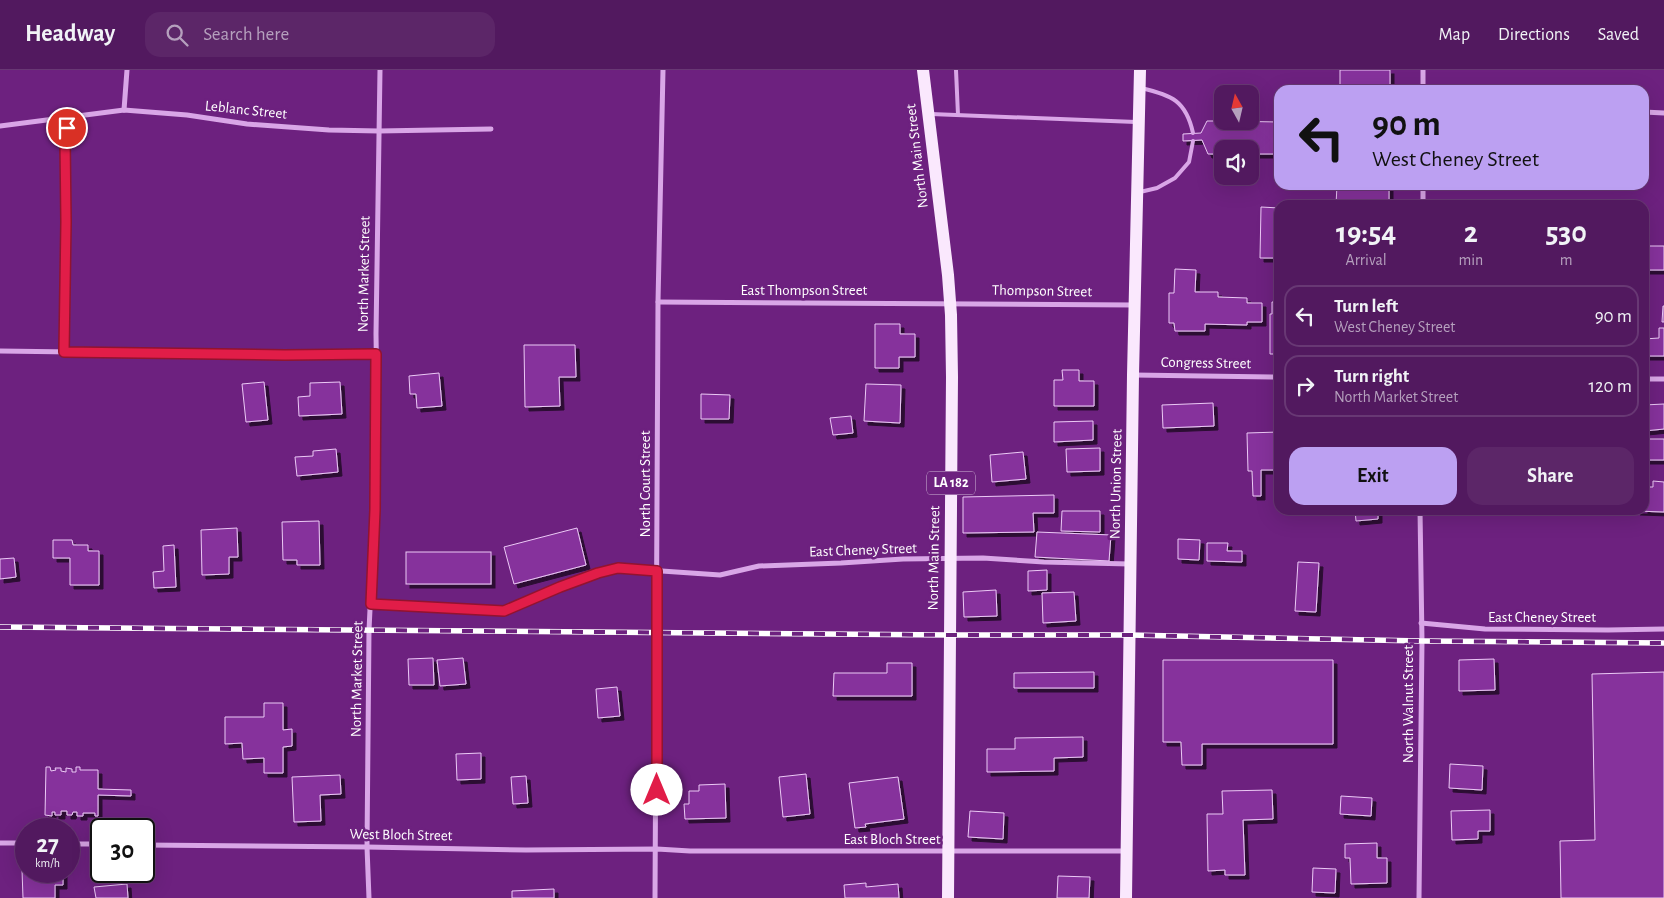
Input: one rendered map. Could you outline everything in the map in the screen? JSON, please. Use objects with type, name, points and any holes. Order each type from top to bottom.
[{"type":"main road","name":"North Main Street","points":[[923,70],[950,303],[952,377],[948,898]]},
{"type":"main road","name":"North Union Street","points":[[1126,898],[1133,375],[1140,70]]},
{"type":"street","points":[[124,110],[126,70]]},
{"type":"street","name":"North Market Street","points":[[369,898],[367,847],[371,604],[375,508],[380,70]]},
{"type":"street","name":"North Court Street","points":[[656,898],[658,302],[663,70]]},
{"type":"street","points":[[1423,70],[1423,85]]},
{"type":"street","name":"Leblanc Street","points":[[0,126],[124,110],[187,115],[247,124],[378,131],[491,129]]},
{"type":"street","points":[[1649,112],[1664,112]]},
{"type":"street","points":[[64,352],[65,139],[69,116]]},
{"type":"street","name":"East Thompson Street","points":[[658,302],[950,303]]},
{"type":"street","name":"Thompson Street","points":[[950,303],[1135,305]]},
{"type":"street","points":[[0,351],[285,355],[376,354]]},
{"type":"street","name":"Congress Street","points":[[1133,375],[1274,377]]},
{"type":"street","points":[[1649,379],[1664,379]]},
{"type":"street","name":"North Walnut Street","points":[[1419,898],[1420,515]]},
{"type":"street","name":"East Cheney Street","points":[[371,604],[504,611],[560,587],[618,568],[720,575],[759,566],[903,560],[983,558],[1044,562],[1131,564]]},
{"type":"street","name":"East Cheney Street","points":[[1421,623],[1486,629],[1664,629]]},
{"type":"street","points":[[0,843],[15,843]]},
{"type":"street","name":"West Bloch Street","points":[[155,845],[526,850],[657,849]]},
{"type":"street","name":"East Bloch Street","points":[[657,849],[690,851],[1127,852]]},
{"type":"lane","points":[[956,70],[958,115]]},
{"type":"lane","points":[[1139,88],[1159,92],[1178,101],[1190,120],[1193,134]]},
{"type":"lane","points":[[928,114],[1139,122]]},
{"type":"lane","points":[[1138,192],[1157,188],[1175,178],[1189,162],[1193,141]]},
{"type":"building","points":[[1340,70],[1390,70],[1390,85],[1340,85]]},
{"type":"building","points":[[1207,121],[1214,121],[1214,130],[1259,130],[1259,122],[1274,122],[1274,154],[1259,154],[1259,140],[1214,140],[1214,154],[1208,154],[1202,140],[1183,141],[1183,134],[1201,133]]},
{"type":"building","points":[[1337,190],[1389,190],[1389,200],[1336,200]]},
{"type":"building","points":[[1261,207],[1274,208],[1274,258],[1260,258]]},
{"type":"building","points":[[1649,246],[1664,246],[1664,270],[1649,270]]},
{"type":"building","points":[[1175,269],[1196,270],[1195,292],[1218,292],[1218,297],[1247,298],[1247,303],[1262,303],[1262,322],[1247,322],[1247,325],[1205,324],[1205,331],[1175,331],[1174,323],[1169,323],[1169,293],[1174,293]]},
{"type":"building","points":[[1272,302],[1274,302],[1274,354],[1270,354],[1270,314],[1272,314]]},
{"type":"building","points":[[1663,306],[1664,322],[1662,322]]},
{"type":"building","points":[[875,324],[900,324],[900,334],[915,334],[915,357],[899,357],[899,368],[875,368]]},
{"type":"building","points":[[1659,328],[1664,328],[1664,356],[1649,356],[1649,339],[1659,338]]},
{"type":"building","points":[[524,345],[575,345],[576,377],[559,377],[560,406],[525,407]]},
{"type":"building","points":[[1062,370],[1079,370],[1079,381],[1094,381],[1094,406],[1054,406],[1054,380],[1063,380]]},
{"type":"building","points":[[439,373],[442,406],[417,408],[416,394],[410,394],[409,376]]},
{"type":"building","points":[[264,382],[268,420],[246,422],[242,384]]},
{"type":"building","points":[[340,382],[342,414],[299,416],[298,397],[310,396],[310,383]]},
{"type":"building","points":[[866,384],[901,385],[900,423],[864,421]]},
{"type":"building","points":[[701,394],[730,395],[729,419],[701,419]]},
{"type":"building","points":[[1213,403],[1214,426],[1163,428],[1162,405]]},
{"type":"building","points":[[1664,404],[1664,429],[1649,430],[1649,405]]},
{"type":"building","points":[[851,416],[853,433],[833,435],[830,418]]},
{"type":"building","points":[[1093,421],[1093,440],[1054,442],[1054,422]]},
{"type":"building","points":[[1274,432],[1274,470],[1261,470],[1261,496],[1253,496],[1252,471],[1248,471],[1247,433]]},
{"type":"building","points":[[1649,439],[1664,439],[1664,460],[1649,460]]},
{"type":"building","points":[[1100,448],[1100,471],[1067,472],[1066,449]]},
{"type":"building","points":[[336,449],[338,472],[297,476],[295,457],[313,456],[313,451]]},
{"type":"building","points":[[1023,452],[1026,479],[992,482],[990,455]]},
{"type":"building","points":[[1653,481],[1664,482],[1664,512],[1649,511],[1649,487],[1653,487]]},
{"type":"building","points":[[1054,495],[1054,513],[1033,513],[1034,532],[963,533],[963,497]]},
{"type":"building","points":[[1062,511],[1100,511],[1100,532],[1061,531]]},
{"type":"building","points":[[1355,515],[1378,515],[1378,519],[1356,521]]},
{"type":"building","points":[[319,521],[320,565],[297,565],[297,560],[283,560],[282,522]]},
{"type":"building","points":[[237,528],[238,557],[229,557],[229,574],[202,575],[201,530]]},
{"type":"building","points":[[577,528],[586,565],[514,584],[504,547]]},
{"type":"building","points":[[1037,532],[1111,535],[1109,561],[1035,557]]},
{"type":"building","points":[[1178,539],[1200,540],[1199,560],[1178,559]]},
{"type":"building","points":[[53,540],[72,540],[73,545],[88,545],[88,551],[99,551],[99,585],[70,585],[70,558],[53,558]]},
{"type":"building","points":[[1207,543],[1228,543],[1227,551],[1242,551],[1242,562],[1207,561]]},
{"type":"building","points":[[174,545],[176,587],[154,588],[153,572],[164,571],[163,546]]},
{"type":"building","points":[[406,552],[491,552],[491,584],[406,584]]},
{"type":"building","points":[[14,558],[16,577],[0,579],[0,559]]},
{"type":"building","points":[[1298,562],[1319,563],[1316,612],[1295,611]]},
{"type":"building","points":[[1047,570],[1047,590],[1028,591],[1028,571]]},
{"type":"building","points":[[996,590],[997,616],[964,617],[963,592]]},
{"type":"building","points":[[1074,592],[1076,621],[1043,623],[1042,593]]},
{"type":"building","points":[[433,658],[434,685],[409,685],[408,659]]},
{"type":"building","points":[[463,658],[466,684],[440,686],[437,660]]},
{"type":"building","points":[[1494,659],[1495,690],[1459,691],[1459,660]]},
{"type":"building","points":[[1163,660],[1333,660],[1333,744],[1202,744],[1202,765],[1182,765],[1181,742],[1163,742]]},
{"type":"building","points":[[887,663],[912,663],[912,696],[833,696],[834,673],[887,673]]},
{"type":"building","points":[[1094,672],[1094,688],[1014,688],[1014,673]]},
{"type":"building","points":[[1664,672],[1664,898],[1561,898],[1560,841],[1595,840],[1592,674]]},
{"type":"building","points":[[617,687],[620,716],[598,718],[596,689]]},
{"type":"building","points":[[264,703],[283,703],[283,730],[292,729],[292,746],[283,747],[283,773],[264,773],[264,758],[243,759],[242,743],[225,744],[225,717],[264,717]]},
{"type":"building","points":[[1083,737],[1083,757],[1054,758],[1054,771],[987,772],[987,749],[1015,749],[1015,738]]},
{"type":"building","points":[[481,753],[481,779],[457,780],[456,754]]},
{"type":"building","points":[[1450,764],[1483,766],[1482,790],[1449,788]]},
{"type":"building","points":[[46,767],[50,767],[51,771],[56,770],[55,768],[61,768],[61,771],[66,772],[66,768],[76,772],[76,767],[80,767],[80,770],[98,770],[98,789],[131,790],[131,796],[98,795],[98,816],[95,816],[95,813],[83,813],[83,816],[77,816],[77,812],[67,815],[67,811],[61,811],[61,815],[55,815],[55,812],[52,812],[52,816],[45,815]]},
{"type":"building","points":[[806,774],[810,814],[783,817],[779,777]]},
{"type":"building","points":[[340,775],[341,794],[320,795],[321,821],[294,822],[292,777]]},
{"type":"building","points":[[526,776],[528,803],[513,804],[511,777]]},
{"type":"building","points":[[898,777],[904,819],[865,824],[866,827],[855,828],[849,783]]},
{"type":"building","points":[[725,784],[726,818],[685,819],[684,804],[689,804],[689,791],[699,791],[699,785]]},
{"type":"building","points":[[1272,790],[1273,819],[1243,820],[1245,875],[1225,875],[1225,870],[1208,871],[1207,814],[1223,814],[1222,791]]},
{"type":"building","points":[[1341,796],[1372,798],[1371,816],[1340,814]]},
{"type":"building","points":[[1490,810],[1490,831],[1478,831],[1478,839],[1452,840],[1451,811]]},
{"type":"building","points":[[970,811],[1004,813],[1003,839],[968,837]]},
{"type":"building","points":[[1377,843],[1377,858],[1387,858],[1387,883],[1351,884],[1350,858],[1345,858],[1345,844]]},
{"type":"building","points":[[1313,868],[1336,869],[1335,893],[1312,892]]},
{"type":"building","points":[[1058,876],[1090,877],[1089,898],[1057,898]]},
{"type":"building","points":[[22,883],[63,883],[63,885],[55,885],[55,898],[23,898]]},
{"type":"building","points":[[866,883],[866,887],[898,884],[899,898],[845,898],[844,885]]},
{"type":"building","points":[[127,884],[128,898],[96,898],[94,887]]},
{"type":"building","points":[[554,889],[554,898],[512,898],[512,891]]},
{"type":"railway","points":[[0,627],[1129,635],[1422,641],[1664,643]]},
{"type":"route","points":[[67,128],[65,139],[64,352],[121,354],[376,354],[375,510],[371,604],[504,611],[598,573],[618,568],[657,571],[657,790]]}]
